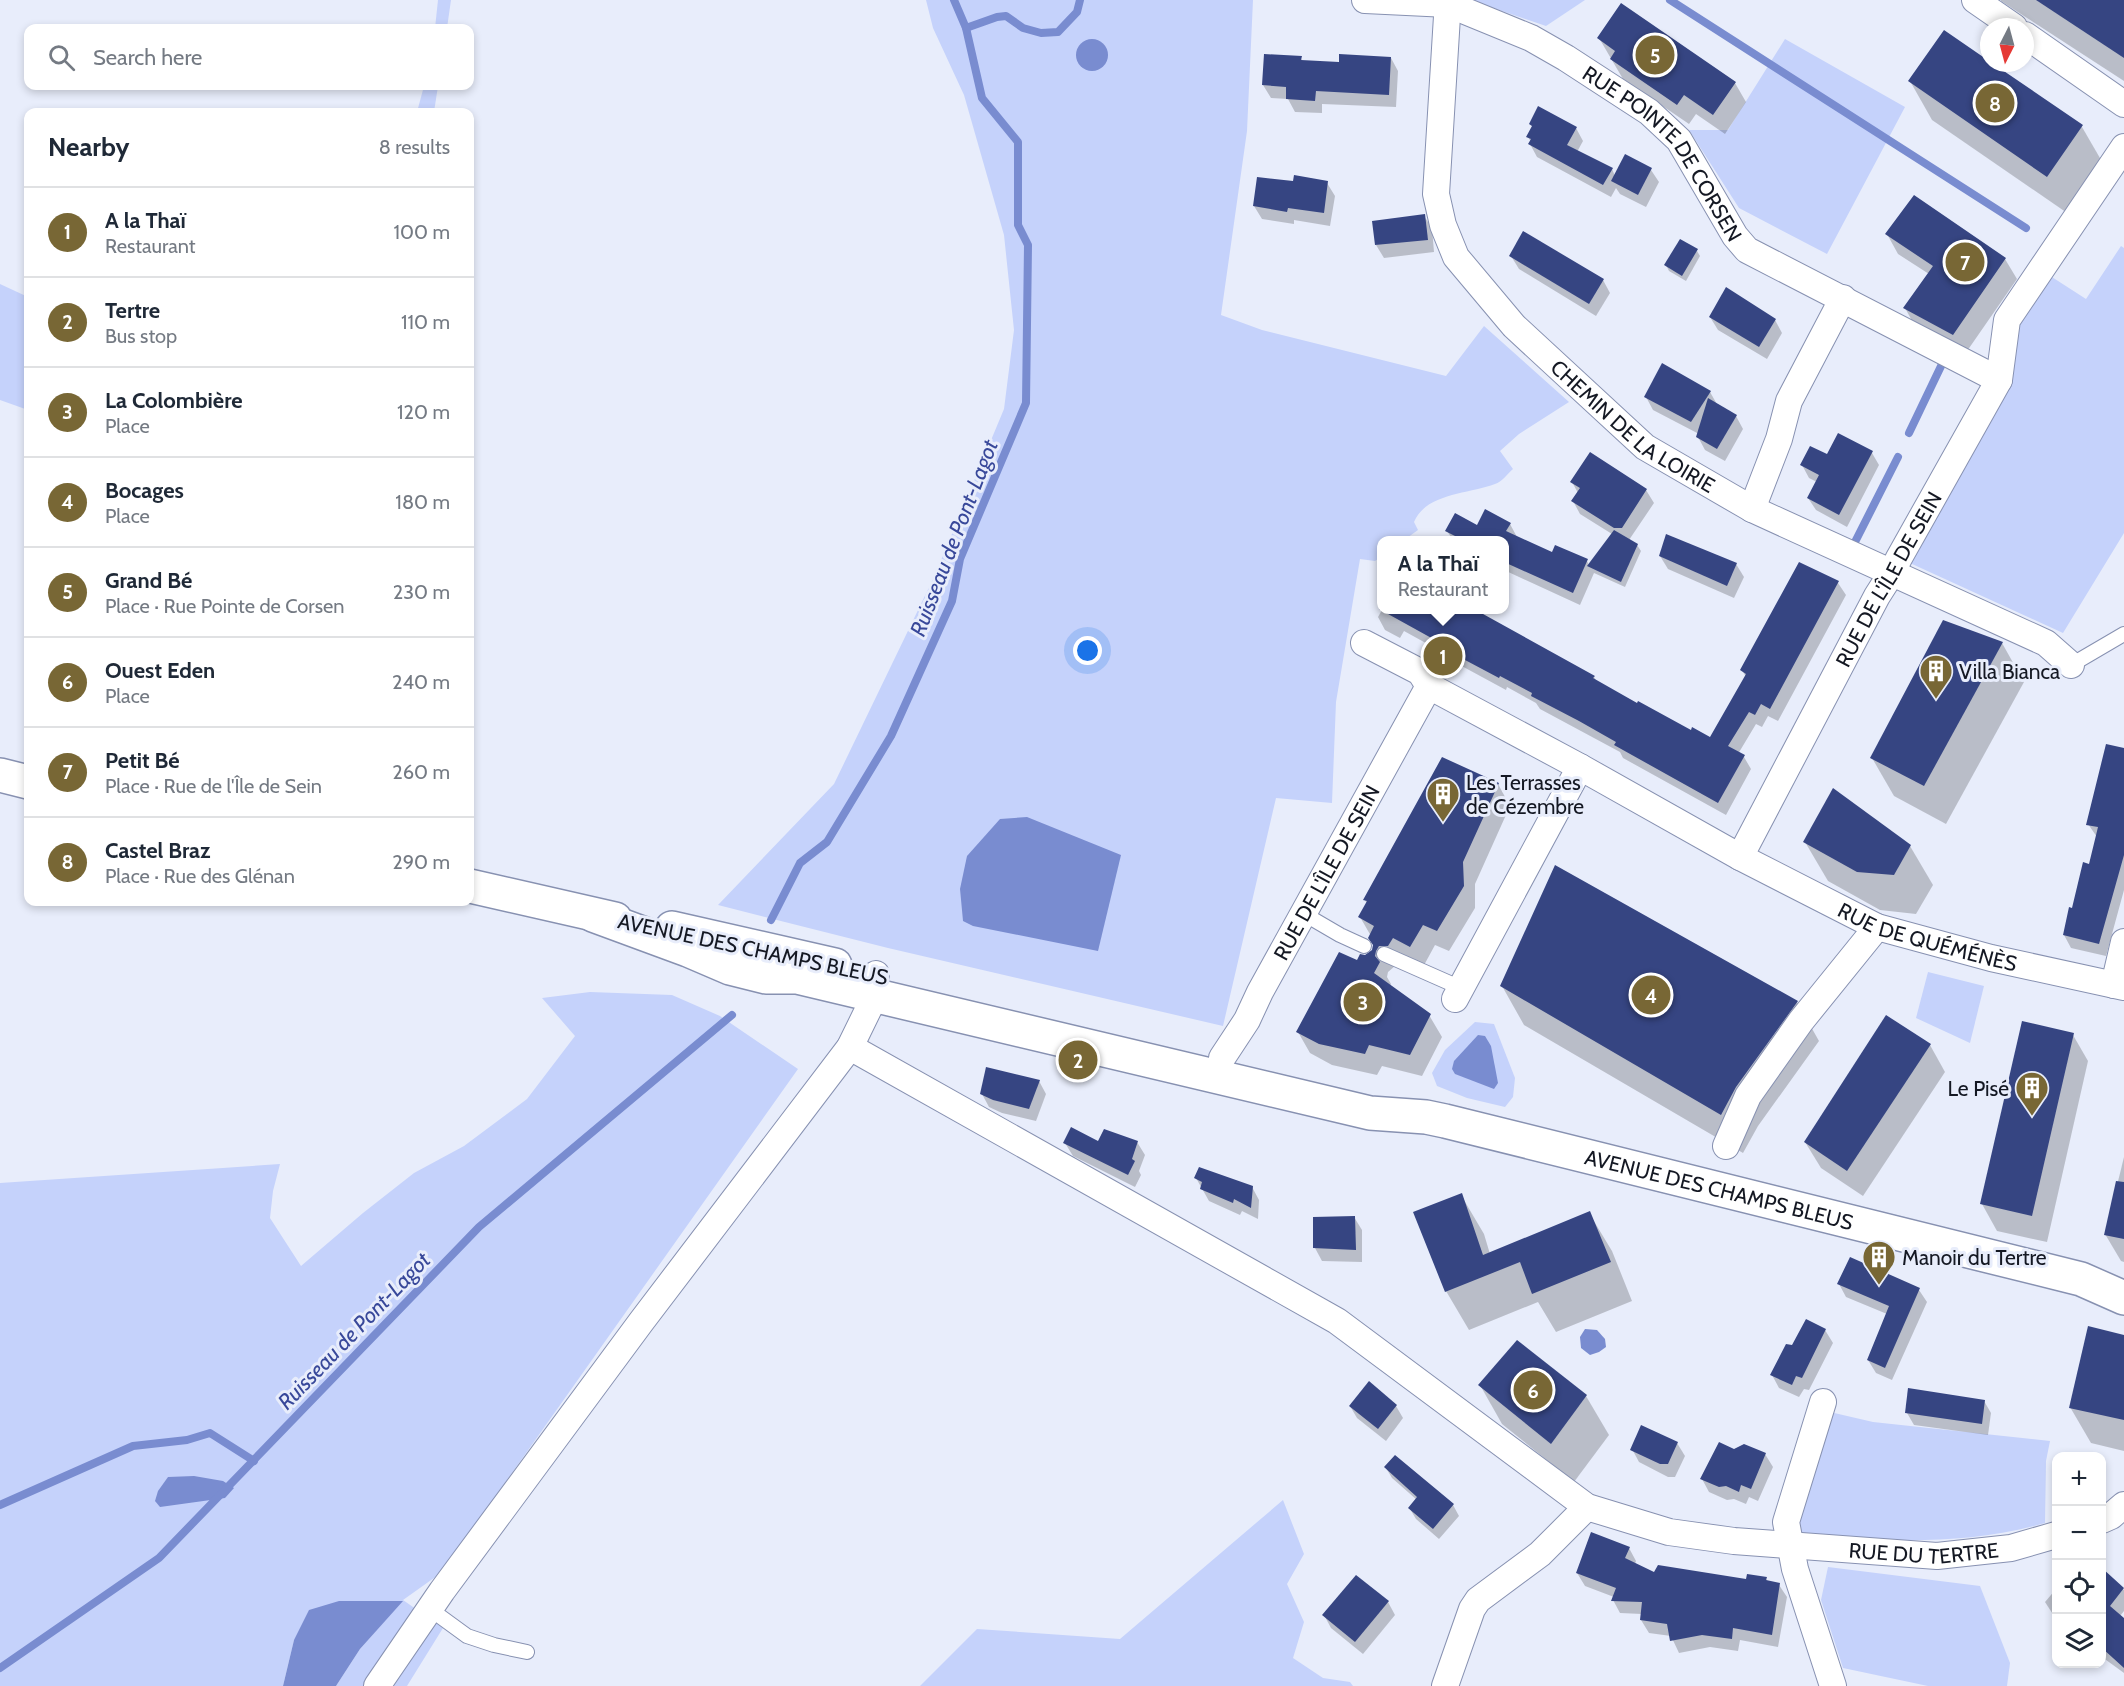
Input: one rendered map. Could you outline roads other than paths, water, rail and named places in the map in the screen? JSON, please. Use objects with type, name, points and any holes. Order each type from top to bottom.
[{"type":"main road","points":[[0,775],[24,781]]},
{"type":"main road","name":"AVENUE DES CHAMPS BLEUS","points":[[474,887],[593,915],[695,932],[874,985],[1177,1066],[1370,1113],[1426,1117]]},
{"type":"main road","name":"AVENUE DES CHAMPS BLEUS","points":[[874,985],[1222,1058],[1370,1094],[1426,1117],[2081,1279],[2124,1298]]},
{"type":"main road","name":"AVENUE DES CHAMPS BLEUS","points":[[1177,1066],[1190,1063],[1220,1070],[1222,1058]]},
{"type":"main road","name":"AVENUE DES CHAMPS BLEUS","points":[[2081,1279],[2124,1279]]},
{"type":"street","name":"RUE POINTE DE CORSEN","points":[[1365,0],[1448,2],[1531,38],[1566,58],[1649,112],[1679,140],[1735,236],[1747,250],[1999,380]]},
{"type":"street","points":[[1975,0],[2001,18]]},
{"type":"street","name":"CHEMIN DE LA LOIRIE","points":[[1448,2],[1436,194],[1443,225],[1456,257],[1514,326],[1645,447],[1752,509],[2046,643],[2071,665]]},
{"type":"street","points":[[2034,41],[2124,104]]},
{"type":"street","name":"RUE DE L'ÎLE DE SEIN","points":[[1740,857],[1877,596],[1999,380],[2007,320],[2124,147]]},
{"type":"street","points":[[1752,509],[1779,439],[1789,401],[1843,298]]},
{"type":"street","points":[[1364,643],[1420,672],[1429,687],[1580,767],[1740,857]]},
{"type":"street","name":"RUE DE L'ÎLE DE SEIN","points":[[1222,1058],[1247,1020],[1429,687]]},
{"type":"street","points":[[1458,994],[1580,767]]},
{"type":"street","name":"RUE DE QUÉMÉNÈS","points":[[1740,857],[1877,927],[1991,958],[2119,986]]},
{"type":"street","points":[[1726,1146],[1748,1096],[1801,1021],[1877,927]]},
{"type":"street","points":[[2119,986],[2124,942]]},
{"type":"street","points":[[377,1686],[430,1609],[641,1322],[850,1047],[869,1009],[874,985]]},
{"type":"street","name":"RUE DU TERTRE","points":[[850,1047],[1337,1321],[1587,1507],[1669,1532],[1734,1541],[1937,1556],[2011,1548],[2052,1535]]},
{"type":"street","points":[[1823,1402],[1786,1522],[1795,1569],[1833,1686]]},
{"type":"street","points":[[2106,1518],[2124,1505]]},
{"type":"street","points":[[1445,1686],[1472,1609],[1478,1600],[1540,1554],[1587,1507]]},
{"type":"lane","points":[[2071,665],[2124,634]]},
{"type":"lane","points":[[1304,914],[1364,946]]},
{"type":"lane","points":[[1384,954],[1458,994]]},
{"type":"lane","points":[[430,1609],[467,1636],[527,1652]]},
{"type":"water","points":[[1092,39],[1103,44],[1108,55],[1103,66],[1092,71],[1081,66],[1076,55],[1081,44]]},
{"type":"water","points":[[1027,817],[1121,855],[1098,951],[973,926],[963,921],[960,889],[967,856],[1000,819]]},
{"type":"water","points":[[1478,1035],[1485,1036],[1491,1046],[1498,1083],[1494,1089],[1455,1074],[1452,1069],[1454,1061]]},
{"type":"water","points":[[1585,1329],[1597,1330],[1605,1339],[1606,1347],[1590,1355],[1581,1348],[1580,1337]]},
{"type":"water","points":[[194,1476],[223,1481],[234,1488],[225,1498],[160,1507],[155,1501],[158,1491],[168,1477]]},
{"type":"water","points":[[339,1601],[403,1601],[360,1649],[336,1686],[283,1686],[294,1640],[309,1610]]},
{"type":"waterway","name":"Ruisseau de Pont-Lagot","points":[[771,920],[800,863],[827,842],[891,736],[952,601],[960,559],[1026,403],[1028,245],[1018,225],[1018,142],[982,98],[966,28],[954,0]]},
{"type":"waterway","points":[[966,28],[1006,16],[1023,28],[1041,33],[1058,32],[1077,12],[1080,0]]},
{"type":"waterway","points":[[1670,0],[2026,228]]},
{"type":"waterway","points":[[1909,433],[1943,362]]},
{"type":"waterway","points":[[1855,542],[1898,457]]},
{"type":"waterway","name":"Ruisseau de Pont-Lagot","points":[[0,1668],[159,1558],[479,1227],[732,1015]]},
{"type":"waterway","points":[[0,1505],[133,1446],[187,1440],[210,1433],[254,1461]]},
{"type":"place","name":"Grand Bé","points":[[1655,55]]},
{"type":"place","name":"Castel Braz","points":[[1995,103]]},
{"type":"place","name":"Petit Bé","points":[[1965,262]]},
{"type":"place","name":"A la Thaï","points":[[1443,656]]},
{"type":"place","name":"Villa Bianca","points":[[1936,700]]},
{"type":"place","name":"Les Terrasses de Cézembre","points":[[1443,823]]},
{"type":"place","name":"Bocages","points":[[1651,995]]},
{"type":"place","name":"La Colombière","points":[[1363,1002]]},
{"type":"place","name":"Tertre","points":[[1078,1060]]},
{"type":"place","name":"Le Pisé","points":[[2032,1117]]},
{"type":"place","name":"Manoir du Tertre","points":[[1879,1286]]},
{"type":"place","name":"Ouest Eden","points":[[1533,1390]]}]
